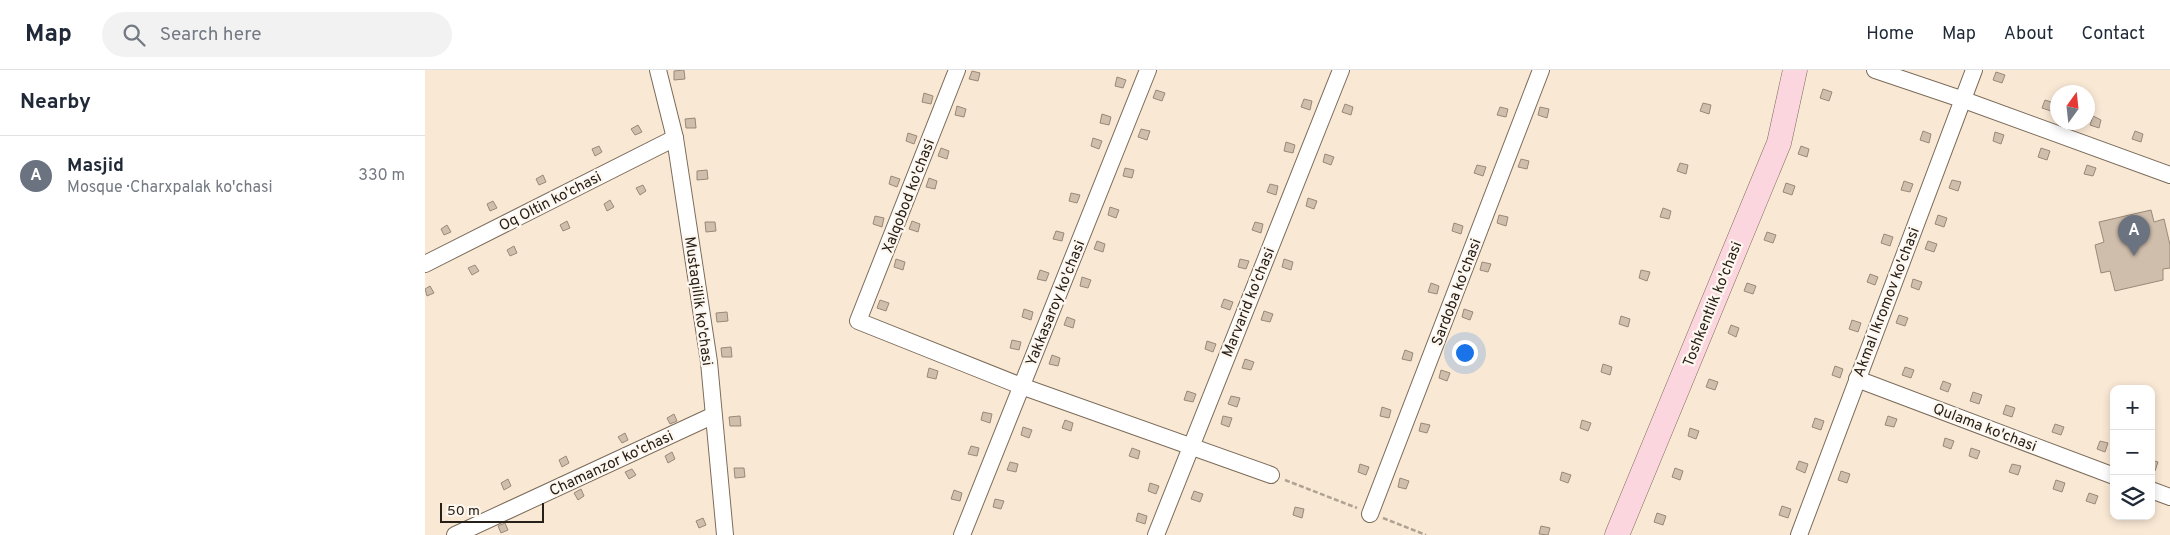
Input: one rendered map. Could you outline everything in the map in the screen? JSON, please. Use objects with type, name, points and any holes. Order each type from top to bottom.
[{"type":"main road","name":"Toshkentlik ko'chasi","points":[[1617,535],[1779,143],[1795,70]]},
{"type":"street","name":"Mustaqillik ko'chasi","points":[[658,70],[675,138],[709,362],[712,416],[725,535]]},
{"type":"street","name":"Xalqobod ko'chasi","points":[[957,70],[858,321],[1021,386]]},
{"type":"street","name":"Yakkasaroy ko'chasi","points":[[961,535],[1148,70]]},
{"type":"street","name":"Marvarid ko'chasi","points":[[1156,535],[1341,70]]},
{"type":"street","name":"Sardoba ko'chasi","points":[[1370,514],[1541,70]]},
{"type":"street","points":[[1875,70],[2170,175]]},
{"type":"street","name":"Akmal Ikromov ko'chasi","points":[[1799,535],[1974,70]]},
{"type":"street","name":"Oq Oltin ko'chasi","points":[[425,264],[675,138]]},
{"type":"street","name":"Qulama ko'chasi","points":[[1857,379],[2111,475]]},
{"type":"street","points":[[1021,386],[1271,475]]},
{"type":"street","name":"Chamanzor ko'chasi","points":[[455,535],[712,416]]},
{"type":"street","points":[[2155,491],[2170,497]]},
{"type":"path","points":[[1271,475],[1425,535]]},
{"type":"building","points":[[684,70],[685,79],[674,80],[674,71]]},
{"type":"building","points":[[972,71],[980,73],[978,81],[969,79]]},
{"type":"building","points":[[1996,72],[2005,75],[2002,83],[1993,80]]},
{"type":"building","points":[[1117,77],[1126,80],[1123,88],[1115,86]]},
{"type":"building","points":[[1823,89],[1832,92],[1829,101],[1820,98]]},
{"type":"building","points":[[1156,90],[1165,93],[1162,101],[1153,98]]},
{"type":"building","points":[[924,93],[933,96],[931,104],[922,102]]},
{"type":"building","points":[[1304,99],[1312,101],[1310,110],[1301,107]]},
{"type":"building","points":[[2045,100],[2050,102],[2050,111],[2042,108]]},
{"type":"building","points":[[1703,103],[1711,105],[1709,114],[1700,111]]},
{"type":"building","points":[[1345,104],[1353,107],[1351,115],[1342,112]]},
{"type":"building","points":[[957,106],[966,109],[964,117],[955,115]]},
{"type":"building","points":[[1500,107],[1508,109],[1506,117],[1497,115]]},
{"type":"building","points":[[1540,107],[1549,109],[1547,118],[1538,115]]},
{"type":"building","points":[[1102,114],[1111,117],[1109,125],[1100,123]]},
{"type":"building","points":[[2095,117],[2101,120],[2099,128],[2095,127]]},
{"type":"building","points":[[695,118],[696,128],[686,128],[685,119]]},
{"type":"building","points":[[638,125],[642,132],[635,135],[631,129]]},
{"type":"building","points":[[1141,129],[1150,131],[1147,140],[1138,137]]},
{"type":"building","points":[[1923,131],[1931,134],[1929,143],[1920,140]]},
{"type":"building","points":[[2135,131],[2143,134],[2141,142],[2132,139]]},
{"type":"building","points":[[1995,132],[2004,135],[2001,144],[1993,141]]},
{"type":"building","points":[[908,133],[917,136],[914,144],[906,141]]},
{"type":"building","points":[[1093,138],[1102,141],[1099,149],[1091,146]]},
{"type":"building","points":[[1286,142],[1295,145],[1293,153],[1284,151]]},
{"type":"building","points":[[599,146],[602,152],[595,156],[592,149]]},
{"type":"building","points":[[1801,146],[1809,149],[1807,157],[1798,154]]},
{"type":"building","points":[[941,148],[949,151],[947,159],[938,156]]},
{"type":"building","points":[[2041,148],[2050,151],[2047,160],[2038,157]]},
{"type":"building","points":[[1325,154],[1334,157],[1331,165],[1323,162]]},
{"type":"building","points":[[1521,159],[1529,161],[1527,169],[1518,167]]},
{"type":"building","points":[[1680,163],[1688,165],[1686,174],[1677,171]]},
{"type":"building","points":[[1477,165],[1486,167],[1483,176],[1474,173]]},
{"type":"building","points":[[2087,165],[2096,168],[2093,176],[2084,174]]},
{"type":"building","points":[[1125,168],[1134,170],[1132,178],[1123,176]]},
{"type":"building","points":[[707,170],[708,179],[697,180],[697,171]]},
{"type":"building","points":[[543,175],[546,182],[539,185],[536,179]]},
{"type":"building","points":[[891,176],[900,179],[897,187],[889,184]]},
{"type":"building","points":[[929,178],[937,181],[935,189],[926,187]]},
{"type":"building","points":[[1952,180],[1961,182],[1958,191],[1949,188]]},
{"type":"building","points":[[1904,181],[1913,184],[1910,192],[1901,190]]},
{"type":"building","points":[[1786,183],[1795,186],[1792,195],[1783,192]]},
{"type":"building","points":[[1270,184],[1278,186],[1276,195],[1267,192]]},
{"type":"building","points":[[643,185],[646,191],[640,195],[636,188]]},
{"type":"building","points":[[1071,193],[1080,195],[1077,203],[1069,201]]},
{"type":"building","points":[[1308,198],[1317,201],[1314,209],[1306,206]]},
{"type":"building","points":[[610,200],[614,207],[607,211],[604,204]]},
{"type":"building","points":[[493,201],[497,208],[490,211],[487,204]]},
{"type":"building","points":[[1110,207],[1119,210],[1116,218],[1108,215]]},
{"type":"building","points":[[1663,208],[1671,211],[1669,219],[1660,217]]},
{"type":"building","points":[[2151,210],[2154,222],[2164,219],[2170,245],[2170,268],[2163,269],[2163,280],[2115,291],[2110,271],[2101,273],[2095,245],[2104,242],[2099,222]]},
{"type":"building","points":[[1499,215],[1508,217],[1506,226],[1497,223]]},
{"type":"building","points":[[1938,215],[1947,218],[1944,227],[1935,224]]},
{"type":"building","points":[[875,216],[884,218],[882,227],[873,224]]},
{"type":"building","points":[[567,221],[570,228],[563,231],[560,225]]},
{"type":"building","points":[[912,221],[920,224],[918,232],[909,229]]},
{"type":"building","points":[[705,222],[715,222],[716,231],[706,232]]},
{"type":"building","points":[[1255,222],[1263,224],[1261,233],[1252,230]]},
{"type":"building","points":[[1454,223],[1463,226],[1461,234],[1452,231]]},
{"type":"building","points":[[447,225],[451,232],[444,235],[441,229]]},
{"type":"building","points":[[1056,231],[1064,233],[1062,241],[1053,239]]},
{"type":"building","points":[[1767,232],[1776,235],[1773,243],[1764,240]]},
{"type":"building","points":[[1884,234],[1893,237],[1890,246],[1881,243]]},
{"type":"building","points":[[1097,241],[1105,244],[1103,252],[1094,249]]},
{"type":"building","points":[[1928,241],[1937,244],[1934,252],[1925,249]]},
{"type":"building","points":[[514,246],[517,253],[510,256],[507,250]]},
{"type":"building","points":[[896,259],[905,262],[903,270],[894,267]]},
{"type":"building","points":[[1240,259],[1249,261],[1246,269],[1238,267]]},
{"type":"building","points":[[1284,259],[1293,262],[1291,270],[1282,267]]},
{"type":"building","points":[[1482,262],[1491,264],[1488,272],[1480,270]]},
{"type":"building","points":[[475,265],[479,271],[472,275],[468,268]]},
{"type":"building","points":[[1040,270],[1049,273],[1046,281],[1037,279]]},
{"type":"building","points":[[1641,270],[1650,272],[1647,281],[1639,278]]},
{"type":"building","points":[[1870,274],[1878,277],[1875,285],[1867,282]]},
{"type":"building","points":[[1082,277],[1091,280],[1088,288],[1080,286]]},
{"type":"building","points":[[1913,279],[1922,282],[1919,290],[1911,287]]},
{"type":"building","points":[[1431,283],[1439,286],[1437,294],[1428,292]]},
{"type":"building","points":[[1747,283],[1756,286],[1753,294],[1744,291]]},
{"type":"building","points":[[430,286],[434,293],[427,296],[425,289]]},
{"type":"building","points":[[1224,299],[1233,302],[1230,310],[1221,307]]},
{"type":"building","points":[[880,300],[889,303],[886,311],[877,308]]},
{"type":"building","points":[[1024,309],[1033,312],[1031,320],[1022,317]]},
{"type":"building","points":[[1464,309],[1473,312],[1470,320],[1462,317]]},
{"type":"building","points":[[1264,311],[1273,314],[1270,322],[1261,320]]},
{"type":"building","points":[[727,312],[728,321],[717,322],[716,313]]},
{"type":"building","points":[[1899,315],[1908,318],[1905,326],[1896,323]]},
{"type":"building","points":[[1621,316],[1630,319],[1628,327],[1619,324]]},
{"type":"building","points":[[1067,317],[1075,320],[1073,328],[1064,325]]},
{"type":"building","points":[[1852,320],[1861,323],[1858,332],[1849,329]]},
{"type":"building","points":[[1731,325],[1739,328],[1736,337],[1728,333]]},
{"type":"building","points":[[1012,340],[1021,342],[1019,350],[1010,348]]},
{"type":"building","points":[[1207,341],[1216,344],[1213,352],[1205,349]]},
{"type":"building","points":[[731,347],[732,357],[722,357],[721,348]]},
{"type":"building","points":[[1405,350],[1413,353],[1411,361],[1402,359]]},
{"type":"building","points":[[1052,355],[1060,358],[1058,366],[1049,364]]},
{"type":"building","points":[[1245,359],[1254,362],[1251,370],[1242,368]]},
{"type":"building","points":[[1603,364],[1612,367],[1610,375],[1601,372]]},
{"type":"building","points":[[1835,366],[1843,369],[1840,378],[1832,375]]},
{"type":"building","points":[[1905,367],[1914,370],[1911,378],[1902,375]]},
{"type":"building","points":[[929,368],[938,371],[936,379],[927,377]]},
{"type":"building","points":[[1441,370],[1450,373],[1447,381],[1439,378]]},
{"type":"building","points":[[1709,379],[1718,382],[1715,390],[1706,387]]},
{"type":"building","points":[[1943,381],[1951,384],[1948,392],[1940,389]]},
{"type":"building","points":[[1187,391],[1196,394],[1193,402],[1184,400]]},
{"type":"building","points":[[1973,392],[1982,395],[1979,404],[1970,401]]},
{"type":"building","points":[[1231,396],[1240,398],[1237,407],[1228,404]]},
{"type":"building","points":[[2006,405],[2015,408],[2012,417],[2003,414]]},
{"type":"building","points":[[1382,407],[1391,410],[1389,418],[1380,416]]},
{"type":"building","points":[[983,412],[992,414],[990,423],[981,420]]},
{"type":"building","points":[[674,414],[677,421],[670,424],[667,418]]},
{"type":"building","points":[[740,416],[741,426],[730,426],[729,417]]},
{"type":"building","points":[[1223,416],[1232,418],[1229,427],[1221,424]]},
{"type":"building","points":[[1888,416],[1897,419],[1894,427],[1885,425]]},
{"type":"building","points":[[1815,418],[1824,421],[1821,430],[1812,427]]},
{"type":"building","points":[[1065,420],[1073,423],[1071,431],[1062,428]]},
{"type":"building","points":[[1582,420],[1591,423],[1588,431],[1580,428]]},
{"type":"building","points":[[1421,423],[1430,425],[1427,433],[1419,431]]},
{"type":"building","points":[[2055,424],[2064,427],[2061,435],[2052,432]]},
{"type":"building","points":[[1023,427],[1032,430],[1029,438],[1021,435]]},
{"type":"building","points":[[1690,428],[1699,431],[1696,439],[1688,436]]},
{"type":"building","points":[[625,433],[628,440],[622,443],[618,437]]},
{"type":"building","points":[[1945,438],[1954,441],[1951,449],[1943,446]]},
{"type":"building","points":[[2100,441],[2108,443],[2105,452],[2097,449]]},
{"type":"building","points":[[971,446],[979,448],[977,456],[968,454]]},
{"type":"building","points":[[1132,448],[1140,451],[1138,459],[1129,456]]},
{"type":"building","points":[[1971,448],[1980,451],[1977,459],[1969,456]]},
{"type":"building","points":[[672,452],[675,459],[668,463],[665,456]]},
{"type":"building","points":[[566,456],[569,463],[562,467],[559,460]]},
{"type":"building","points":[[1799,461],[1808,464],[1805,473],[1796,469]]},
{"type":"building","points":[[1010,462],[1018,464],[1016,472],[1007,470]]},
{"type":"building","points":[[1360,464],[1369,467],[1366,475],[1358,472]]},
{"type":"building","points":[[2012,464],[2021,466],[2018,475],[2009,472]]},
{"type":"building","points":[[734,468],[744,468],[745,477],[735,478]]},
{"type":"building","points":[[1675,468],[1683,471],[1680,480],[1672,477]]},
{"type":"building","points":[[632,469],[636,475],[629,479],[625,472]]},
{"type":"building","points":[[1841,471],[1850,474],[1847,483],[1838,480]]},
{"type":"building","points":[[1562,472],[1571,475],[1568,483],[1560,480]]},
{"type":"building","points":[[1400,478],[1409,481],[1406,489],[1398,487]]},
{"type":"building","points":[[508,479],[511,486],[504,490],[501,483]]},
{"type":"building","points":[[2056,480],[2065,483],[2062,492],[2053,489]]},
{"type":"building","points":[[1150,483],[1159,486],[1156,494],[1148,491]]},
{"type":"building","points":[[581,489],[584,496],[578,500],[574,493]]},
{"type":"building","points":[[954,490],[962,493],[960,501],[951,499]]},
{"type":"building","points":[[1194,491],[1203,494],[1200,502],[1191,499]]},
{"type":"building","points":[[2089,493],[2098,496],[2095,504],[2086,501]]},
{"type":"building","points":[[995,499],[1004,501],[1001,509],[993,507]]},
{"type":"building","points":[[1782,506],[1791,509],[1788,518],[1779,515]]},
{"type":"building","points":[[1295,507],[1304,509],[1302,518],[1293,515]]},
{"type":"building","points":[[1138,513],[1147,516],[1145,524],[1136,521]]},
{"type":"building","points":[[1657,513],[1666,516],[1663,525],[1654,522]]},
{"type":"building","points":[[703,518],[706,525],[699,528],[696,521]]},
{"type":"building","points":[[505,523],[508,530],[501,533],[498,526]]},
{"type":"building","points":[[1541,526],[1550,528],[1548,535],[1539,534]]},
{"type":"place","name":"Masjid","points":[[2134,256]]}]
